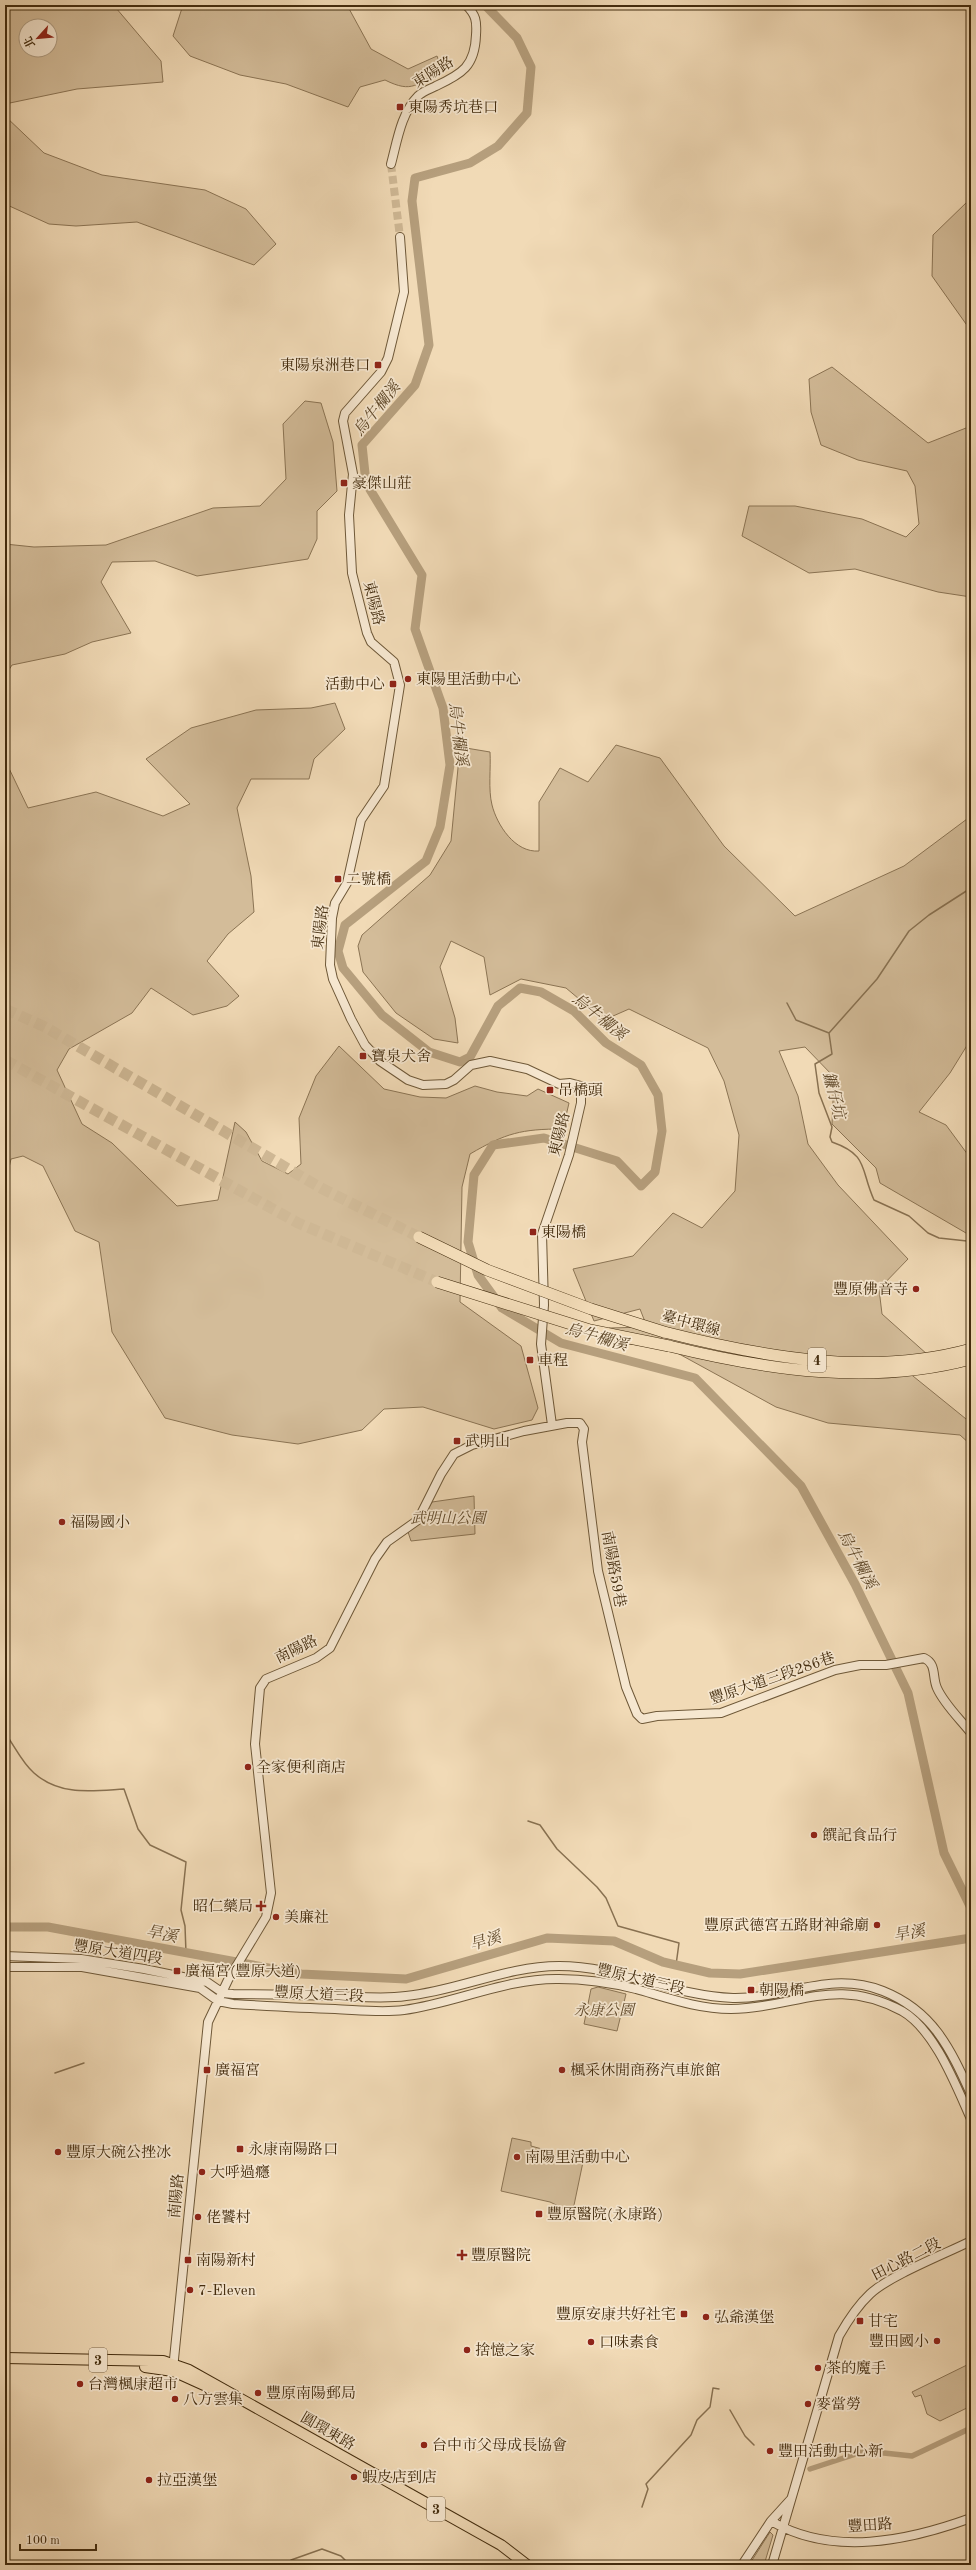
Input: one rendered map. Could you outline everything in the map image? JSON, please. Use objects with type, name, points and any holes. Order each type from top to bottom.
[{"type":"highway","name":"臺中環線","points":[[419,1237],[487,1270],[591,1309],[664,1332],[733,1349],[805,1360],[847,1362],[891,1361],[971,1349]]},
{"type":"highway","name":"臺中環線","points":[[437,1282],[590,1330],[669,1346],[733,1362],[795,1370],[864,1374],[891,1372],[971,1359]]},
{"type":"main road","name":"圓環東路","points":[[5,2358],[146,2361],[201,2375],[313,2444],[497,2550],[517,2565]]},
{"type":"main road","name":"圓環東路","points":[[5,2365],[173,2368]]},
{"type":"main road","name":"圓環東路","points":[[313,2444],[502,2545],[527,2565]]},
{"type":"street","name":"東陽路","points":[[391,164],[401,126],[417,97],[451,79],[469,65],[476,38],[476,20],[474,13],[466,5]]},
{"type":"street","name":"東陽路","points":[[400,237],[404,292],[388,358],[381,372],[345,413],[343,421],[353,474],[349,515],[352,573],[367,633],[371,642],[394,662],[400,685],[384,786],[361,820],[347,883],[335,903],[330,944],[330,965],[333,979],[351,1019],[365,1045],[380,1061],[408,1080],[424,1085],[446,1084],[454,1080],[471,1065],[490,1061],[527,1069],[560,1084],[578,1083],[581,1086],[581,1103],[574,1138],[542,1234],[544,1276],[542,1354],[552,1425]]},
{"type":"street","name":"南陽路","points":[[173,2368],[208,2022],[228,1980],[266,1917],[271,1893],[254,1744],[260,1688],[266,1679],[316,1658],[330,1648],[374,1559],[386,1542],[418,1520],[441,1474],[454,1454],[472,1445],[552,1425],[576,1423]]},
{"type":"street","name":"南陽路59巷","points":[[576,1423],[580,1423],[584,1429],[582,1442],[598,1571],[626,1687],[637,1714],[642,1719]]},
{"type":"street","name":"豐原大道三段286巷","points":[[642,1719],[657,1716],[721,1713],[835,1670],[860,1664],[886,1665],[924,1658],[930,1661],[939,1693],[971,1734]]},
{"type":"street","name":"豐原大道四段","points":[[5,1956],[81,1959],[144,1969],[207,1982],[223,1992]]},
{"type":"street","name":"豐原大道三段","points":[[223,1992],[378,1998],[406,1996],[521,1969],[559,1966],[603,1969],[704,1995],[733,1998],[756,1997],[827,1983],[858,1984],[884,1992],[909,2004],[921,2013],[941,2035],[971,2094]]},
{"type":"street","name":"豐原大道四段","points":[[5,1967],[82,1967],[200,1988],[218,2001]]},
{"type":"street","name":"豐原大道三段","points":[[218,2001],[241,2005],[375,2011],[402,2010],[424,2007],[500,1986],[559,1979],[609,1984],[686,2004],[718,2009],[759,2007],[828,1994],[853,1994],[882,2002],[904,2013],[915,2022],[940,2056],[971,2120]]},
{"type":"street","name":"田心路二段","points":[[742,2565],[771,2521],[793,2496],[839,2336],[847,2322],[870,2294],[895,2279],[971,2241]]},
{"type":"street","points":[[772,2565],[793,2496]]},
{"type":"street","name":"豐田路","points":[[771,2521],[795,2534],[833,2541],[870,2541],[923,2533],[971,2518]]},
{"type":"green space","points":[[5,5],[106,5],[116,8],[161,61],[163,82],[77,89],[5,104]]},
{"type":"green space","points":[[183,5],[347,5],[371,49],[408,69],[437,56],[442,69],[420,83],[409,87],[394,84],[385,80],[360,87],[348,107],[286,84],[240,75],[190,56],[173,36]]},
{"type":"green space","points":[[5,116],[44,153],[102,175],[205,190],[246,209],[276,244],[254,265],[137,222],[76,226],[49,224],[5,204]]},
{"type":"green space","points":[[971,200],[971,331],[932,276],[933,235],[968,201]]},
{"type":"green space","points":[[832,367],[928,443],[966,428],[971,434],[971,597],[938,592],[855,569],[809,573],[742,536],[749,506],[795,506],[862,519],[906,537],[919,524],[915,486],[907,471],[858,460],[821,445],[811,412],[809,379]]},
{"type":"green space","points":[[305,401],[321,403],[333,442],[337,491],[317,511],[317,539],[308,559],[197,576],[155,561],[112,562],[101,582],[131,633],[92,642],[65,654],[12,665],[5,676],[5,544],[34,547],[106,545],[213,508],[260,506],[286,479],[283,424]]},
{"type":"green space","points":[[335,703],[345,729],[314,759],[309,779],[251,779],[237,808],[251,876],[254,912],[228,934],[207,961],[239,996],[227,1006],[193,1015],[151,988],[132,1013],[69,1049],[57,1070],[82,1124],[112,1143],[177,1206],[218,1200],[235,1122],[246,1132],[262,1161],[288,1174],[301,1164],[299,1118],[316,1076],[339,1046],[384,1089],[420,1097],[446,1098],[475,1086],[497,1092],[527,1096],[538,1089],[569,1103],[563,1129],[525,1131],[494,1141],[470,1154],[462,1187],[460,1302],[521,1346],[538,1408],[532,1420],[494,1429],[423,1407],[384,1409],[362,1430],[298,1444],[232,1435],[165,1418],[112,1332],[99,1242],[75,1231],[43,1166],[23,1156],[11,1159],[5,1185],[5,760],[28,808],[96,792],[163,816],[190,804],[146,759],[191,728],[256,710],[311,708]]},
{"type":"green space","points":[[616,745],[660,758],[724,846],[795,916],[904,866],[971,816],[971,1039],[950,1073],[919,1112],[946,1125],[971,1159],[971,1239],[966,1233],[880,1183],[876,1168],[832,1124],[834,1077],[805,1047],[779,1051],[798,1096],[808,1144],[838,1185],[908,1259],[879,1289],[882,1314],[928,1355],[908,1372],[971,1423],[971,1445],[960,1435],[828,1423],[776,1407],[670,1349],[614,1342],[609,1328],[647,1327],[640,1309],[594,1321],[573,1269],[633,1256],[673,1213],[702,1228],[735,1191],[739,1135],[724,1081],[708,1048],[629,1009],[604,1020],[566,988],[521,979],[490,995],[484,957],[451,941],[440,967],[455,1018],[458,1043],[434,1039],[396,1013],[363,972],[358,946],[362,935],[430,875],[451,841],[460,747],[490,752],[490,785],[494,813],[503,829],[515,843],[530,850],[539,851],[539,802],[560,768],[588,782]]},
{"type":"green space","name":"武明山公園","points":[[474,1496],[475,1534],[411,1541],[408,1532],[418,1524],[432,1502]]},
{"type":"green space","name":"永康公園","points":[[598,1987],[626,1994],[617,2031],[584,2024],[591,1989]]},
{"type":"green space","points":[[512,2138],[531,2142],[531,2146],[542,2149],[542,2152],[583,2162],[573,2210],[571,2212],[550,2202],[501,2191]]},
{"type":"green space","points":[[971,2363],[971,2406],[940,2421],[927,2414],[921,2395],[915,2397],[912,2392]]},
{"type":"green space","points":[[770,2532],[773,2535],[764,2565],[749,2565]]},
{"type":"waterway","name":"烏牛欄溪","points":[[485,5],[517,38],[531,67],[527,113],[498,146],[470,163],[415,178],[412,201],[429,345],[415,385],[362,445],[366,483],[422,575],[415,629],[443,708],[450,765],[440,827],[426,861],[345,925],[338,951],[343,968],[382,1015],[429,1052],[460,1062],[470,1057],[498,1006],[520,988],[541,992],[574,1011],[606,1043],[641,1065],[658,1095],[662,1131],[655,1172],[641,1186],[617,1161],[544,1138],[493,1145],[474,1175],[468,1242],[478,1275],[502,1308],[561,1343],[695,1378],[801,1486],[855,1584],[908,1693],[944,1853],[971,1908]]},
{"type":"waterway","name":"鐮仔坑","points":[[829,1033],[877,979],[909,931],[929,915],[971,888]]},
{"type":"waterway","points":[[787,1003],[796,1020],[829,1033]]},
{"type":"waterway","name":"鐮仔坑","points":[[829,1033],[832,1054],[815,1064],[819,1093],[832,1127],[830,1137],[832,1142],[844,1147],[858,1158],[862,1164],[874,1200],[909,1216],[928,1233],[939,1238],[967,1241],[971,1246]]},
{"type":"waterway","points":[[5,1733],[30,1769],[44,1780],[54,1785],[65,1789],[88,1791],[124,1789],[138,1829],[150,1845],[186,1862],[181,1910],[185,1926],[186,1953]]},
{"type":"waterway","points":[[528,1821],[540,1825],[557,1849],[597,1887],[606,1898],[618,1926],[679,1943],[676,1965]]},
{"type":"waterway","name":"旱溪","points":[[5,1927],[48,1927],[301,1974],[406,1979],[547,1938],[614,1941],[663,1962],[710,1973],[740,1974],[971,1938]]},
{"type":"waterway","points":[[55,2073],[84,2063]]},
{"type":"waterway","points":[[642,2507],[648,2489],[646,2484],[691,2435],[697,2420],[710,2407],[713,2388],[719,2389]]},
{"type":"waterway","points":[[730,2410],[745,2436],[754,2445]]},
{"type":"waterway","points":[[810,2469],[865,2451],[912,2456],[971,2428]]},
{"type":"waterway","points":[[291,2560],[322,2549],[341,2556],[350,2565]]},
{"type":"tunnel","points":[[391,164],[400,237]]},
{"type":"tunnel","points":[[5,1009],[45,1027],[321,1188],[419,1237]]},
{"type":"tunnel","points":[[5,1060],[298,1223],[437,1282]]},
{"type":"place","name":"東陽秀坑巷口","points":[[400,107]]},
{"type":"place","name":"東陽泉洲巷口","points":[[378,365]]},
{"type":"place","name":"豪傑山莊","points":[[344,483]]},
{"type":"place","name":"東陽里活動中心","points":[[408,679]]},
{"type":"place","name":"活動中心","points":[[393,684]]},
{"type":"place","name":"二號橋","points":[[338,879]]},
{"type":"place","name":"寶泉犬舍","points":[[363,1056]]},
{"type":"place","name":"吊橋頭","points":[[550,1090]]},
{"type":"place","name":"東陽橋","points":[[533,1232]]},
{"type":"place","name":"豐原佛音寺","points":[[916,1289]]},
{"type":"place","name":"車程","points":[[530,1360]]},
{"type":"place","name":"武明山","points":[[457,1441]]},
{"type":"place","name":"福陽國小","points":[[62,1522]]},
{"type":"place","name":"全家便利商店","points":[[248,1767]]},
{"type":"place","name":"饌記食品行","points":[[814,1835]]},
{"type":"place","name":"昭仁藥局","points":[[261,1906]]},
{"type":"place","name":"美廉社","points":[[276,1917]]},
{"type":"place","name":"豐原武德宮五路財神爺廟","points":[[877,1925]]},
{"type":"place","name":"廣福宮(豐原大道)","points":[[177,1971]]},
{"type":"place","name":"朝陽橋","points":[[751,1990]]},
{"type":"place","name":"廣福宮","points":[[207,2070]]},
{"type":"place","name":"楓采休閒商務汽車旅館","points":[[562,2070]]},
{"type":"place","name":"永康南陽路口","points":[[240,2149]]},
{"type":"place","name":"豐原大碗公挫冰","points":[[58,2152]]},
{"type":"place","name":"南陽里活動中心","points":[[517,2157]]},
{"type":"place","name":"大呼過癮","points":[[202,2172]]},
{"type":"place","name":"豐原醫院(永康路)","points":[[539,2214]]},
{"type":"place","name":"佬饕村","points":[[198,2217]]},
{"type":"place","name":"豐原醫院","points":[[462,2255]]},
{"type":"place","name":"南陽新村","points":[[188,2260]]},
{"type":"place","name":"7-Eleven","points":[[190,2290]]},
{"type":"place","name":"豐原安康共好社宅","points":[[684,2314]]},
{"type":"place","name":"弘爺漢堡","points":[[706,2317]]},
{"type":"place","name":"甘宅","points":[[860,2321]]},
{"type":"place","name":"豐田國小","points":[[937,2341]]},
{"type":"place","name":"口味素食","points":[[591,2342]]},
{"type":"place","name":"捨憶之家","points":[[467,2350]]},
{"type":"place","name":"茶的魔手","points":[[818,2368]]},
{"type":"place","name":"台灣楓康超市","points":[[80,2384]]},
{"type":"place","name":"豐原南陽郵局","points":[[258,2393]]},
{"type":"place","name":"八方雲集","points":[[175,2399]]},
{"type":"place","name":"麥當勞","points":[[808,2404]]},
{"type":"place","name":"台中市父母成長協會","points":[[424,2445]]},
{"type":"place","name":"豐田活動中心新","points":[[770,2451]]},
{"type":"place","name":"蝦皮店到店","points":[[354,2477]]},
{"type":"place","name":"拉亞漢堡","points":[[149,2480]]}]
